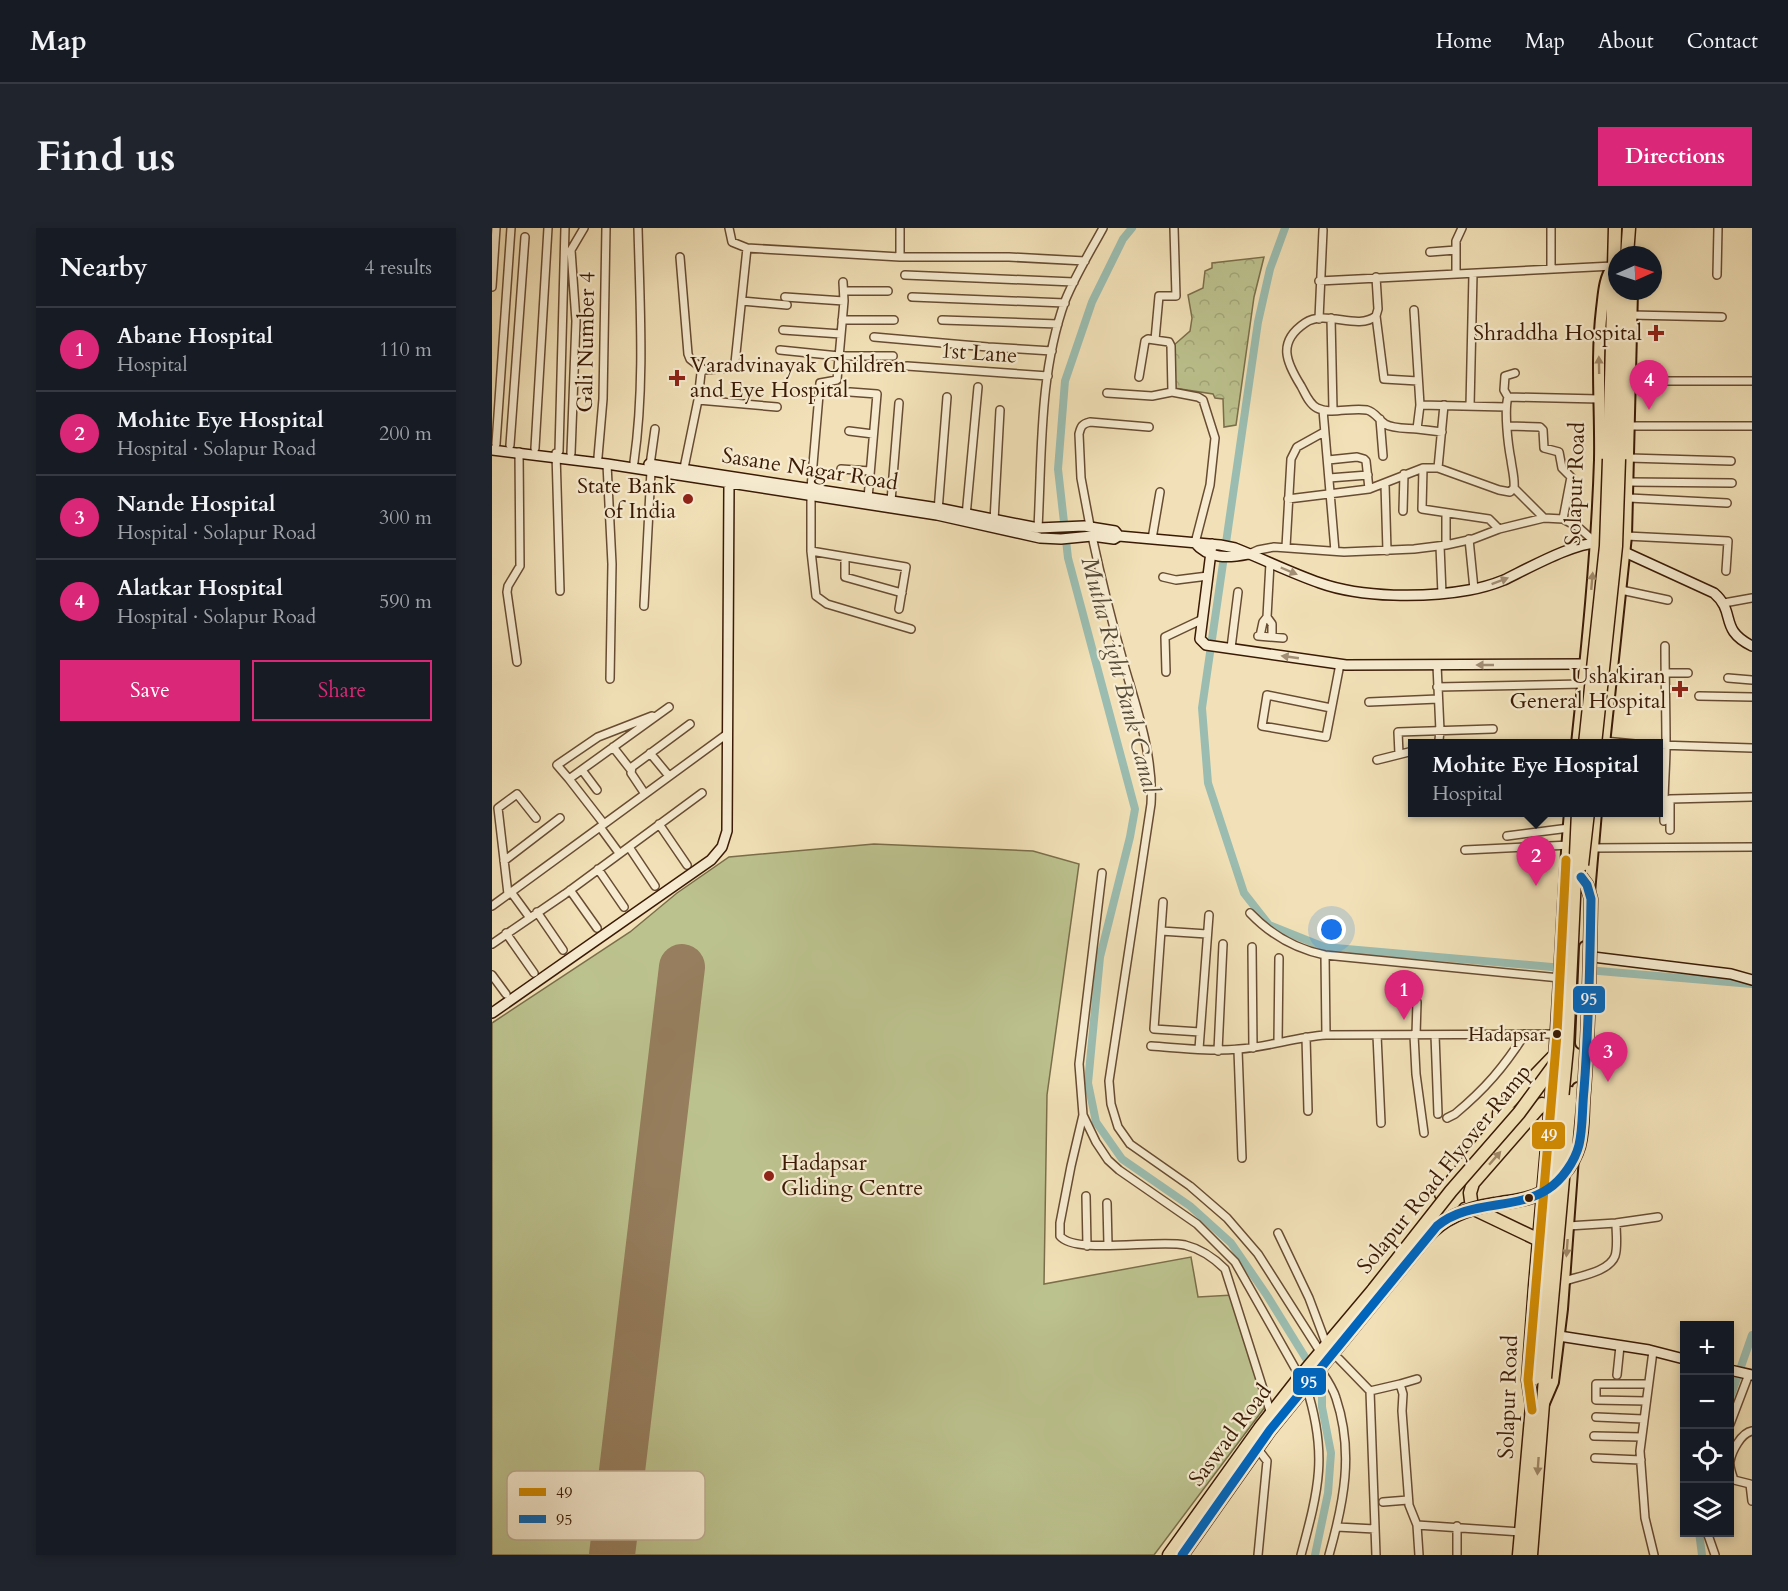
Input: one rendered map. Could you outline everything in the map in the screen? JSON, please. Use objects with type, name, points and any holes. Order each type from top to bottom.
[{"type":"highway","name":"Solapur Road","points":[[1614,246],[1615,228]]},
{"type":"highway","points":[[1628,246],[1629,228]]},
{"type":"highway","points":[[1586,739],[1606,546],[1619,459],[1613,300]]},
{"type":"highway","points":[[1601,739],[1616,546],[1623,300]]},
{"type":"highway","points":[[1540,1378],[1578,817]]},
{"type":"highway","points":[[1537,1407],[1571,1080],[1581,877],[1588,817]]},
{"type":"highway","points":[[1324,1360],[1441,1222],[1464,1212],[1493,1204],[1526,1200],[1536,1196],[1559,1180],[1570,1165],[1579,1146],[1588,1035],[1591,898],[1587,885],[1581,877]]},
{"type":"highway","points":[[1499,1123],[1499,1113],[1561,1051]]},
{"type":"highway","name":"Solapur Road Flyover Ramp","points":[[1353,1316],[1451,1191],[1519,1113],[1561,1051]]},
{"type":"highway","name":"Solapur Road","points":[[1531,1555],[1537,1407],[1528,1380],[1552,1091]]},
{"type":"highway","points":[[1472,1208],[1470,1193],[1473,1183],[1552,1091],[1578,1094]]},
{"type":"highway","points":[[1353,1316],[1368,1287],[1499,1123],[1511,1113],[1539,1108]]},
{"type":"highway","points":[[1324,1360],[1452,1215],[1463,1209],[1472,1208],[1539,1240]]},
{"type":"highway","name":"Saswad Road","points":[[1169,1555],[1271,1414],[1324,1360],[1353,1316]]},
{"type":"highway","name":"Saswad Road","points":[[1182,1555],[1304,1380]]},
{"type":"highway","name":"Solapur Road","points":[[1519,1555],[1537,1407]]},
{"type":"main road","name":"Solapur Road","points":[[1578,739],[1595,542],[1600,460],[1601,320],[1608,273]]},
{"type":"main road","points":[[1602,739],[1621,590],[1629,498],[1629,482],[1619,459],[1629,426],[1632,300]]},
{"type":"main road","points":[[1552,1091],[1561,1051],[1557,1034],[1570,817]]},
{"type":"main road","name":"Solapur Road","points":[[1537,1407],[1553,1382],[1559,1336],[1578,1094],[1584,959],[1596,817]]},
{"type":"street","points":[[492,287],[496,228]]},
{"type":"street","points":[[493,446],[511,228]]},
{"type":"street","points":[[535,448],[548,228]]},
{"type":"street","points":[[560,591],[557,453],[563,350],[565,228]]},
{"type":"street","points":[[571,453],[576,321],[571,250],[584,228]]},
{"type":"street","name":"Gali Number 4","points":[[598,457],[603,418],[606,228]]},
{"type":"street","points":[[634,462],[639,423],[638,228]]},
{"type":"street","points":[[729,228],[732,242],[747,248],[900,257],[1009,257],[1085,261]]},
{"type":"street","points":[[900,228],[900,257]]},
{"type":"street","points":[[1038,528],[1042,429],[1052,351],[1065,303],[1103,228]]},
{"type":"street","points":[[1155,340],[1159,296],[1176,296],[1174,228]]},
{"type":"street","points":[[1456,274],[1456,241],[1462,228]]},
{"type":"street","points":[[1551,228],[1551,269]]},
{"type":"street","points":[[1717,275],[1718,228]]},
{"type":"street","points":[[1318,319],[1323,230]]},
{"type":"street","points":[[510,445],[525,237]]},
{"type":"street","points":[[680,257],[690,359],[704,370],[729,368],[735,363],[747,248]]},
{"type":"street","points":[[1430,252],[1456,250]]},
{"type":"street","points":[[1319,281],[1608,266]]},
{"type":"street","points":[[1470,406],[1473,274]]},
{"type":"street","points":[[905,275],[1074,282]]},
{"type":"street","points":[[1376,278],[1378,309],[1376,316],[1384,380],[1418,381]]},
{"type":"street","points":[[843,282],[844,301],[837,380],[820,383],[811,492],[811,551],[816,596],[820,601],[911,629]]},
{"type":"street","points":[[844,291],[888,291]]},
{"type":"street","points":[[785,297],[844,301]]},
{"type":"street","points":[[912,297],[1065,303]]},
{"type":"street","points":[[742,301],[787,305]]},
{"type":"street","points":[[1414,310],[1420,405],[1417,429]]},
{"type":"street","points":[[1631,315],[1722,317]]},
{"type":"street","points":[[1376,316],[1373,319],[1362,321],[1331,318],[1308,321],[1295,331],[1288,342],[1286,353],[1289,367],[1315,407],[1323,410],[1367,410],[1390,426],[1442,432]]},
{"type":"street","points":[[1331,318],[1334,410]]},
{"type":"street","points":[[842,320],[894,320]]},
{"type":"street","points":[[942,320],[1058,324]]},
{"type":"street","points":[[783,330],[841,334]]},
{"type":"street","points":[[874,337],[1052,351]]},
{"type":"street","points":[[1139,377],[1145,341],[1148,339],[1171,344],[1172,392]]},
{"type":"street","points":[[780,350],[839,356],[893,356]]},
{"type":"street","name":"1st Lane","points":[[907,366],[1048,376]]},
{"type":"street","points":[[683,473],[698,400],[701,373],[704,370]]},
{"type":"street","points":[[1515,373],[1504,376],[1505,393],[1508,397],[1506,407],[1514,488],[1544,518]]},
{"type":"street","points":[[1630,381],[1752,381]]},
{"type":"street","points":[[966,517],[978,387]]},
{"type":"street","points":[[850,392],[877,394],[868,498]]},
{"type":"street","points":[[1107,393],[1152,396],[1172,392],[1201,398],[1215,438],[1212,474],[1195,543],[1202,551],[1215,555],[1235,553]]},
{"type":"street","points":[[938,512],[947,397]]},
{"type":"street","points":[[1508,397],[1599,399]]},
{"type":"street","points":[[698,400],[777,407]]},
{"type":"street","points":[[891,501],[899,403]]},
{"type":"street","points":[[1420,405],[1506,407]]},
{"type":"street","points":[[1438,468],[1444,405]]},
{"type":"street","points":[[993,524],[999,410]]},
{"type":"street","points":[[1323,410],[1335,551]]},
{"type":"street","points":[[1380,419],[1383,456]]},
{"type":"street","points":[[1149,427],[1090,422],[1084,423],[1081,427],[1081,478],[1091,531],[1106,601],[1144,736],[1153,785],[1109,1081],[1111,1104],[1118,1127],[1130,1144],[1190,1186],[1220,1211],[1258,1254],[1324,1360],[1370,1391],[1417,1378]]},
{"type":"street","points":[[1508,426],[1540,427],[1543,430],[1545,448],[1559,452],[1562,468],[1571,477],[1563,519]]},
{"type":"street","points":[[1629,426],[1752,426]]},
{"type":"street","points":[[644,606],[655,429]]},
{"type":"street","points":[[849,431],[873,434]]},
{"type":"street","points":[[1286,547],[1289,475],[1294,452],[1305,441],[1324,432]]},
{"type":"street","name":"Sasane Nagar Road","points":[[493,446],[510,445],[535,448],[607,464],[651,468],[938,512],[966,517],[1040,538],[1081,537],[1091,531]]},
{"type":"street","name":"Sasane Nagar Road","points":[[493,446],[519,452],[571,453],[634,462],[651,468]]},
{"type":"street","points":[[517,662],[507,592],[520,566],[519,452]]},
{"type":"street","points":[[1328,460],[1362,457],[1366,461],[1369,489]]},
{"type":"street","points":[[1619,459],[1731,461]]},
{"type":"street","points":[[607,464],[613,574],[610,679]]},
{"type":"street","points":[[1288,499],[1369,489],[1423,468],[1438,468],[1499,490],[1510,492],[1514,488]]},
{"type":"street","points":[[1423,468],[1422,510],[1489,519],[1499,529]]},
{"type":"street","points":[[841,469],[870,471]]},
{"type":"street","name":"Sasane Nagar Road","points":[[683,473],[729,483],[891,501],[938,512]]},
{"type":"street","points":[[1403,511],[1404,474]]},
{"type":"street","points":[[1329,478],[1368,475]]},
{"type":"street","points":[[1629,482],[1731,483]]},
{"type":"street","points":[[492,1013],[711,860],[722,847],[727,831],[729,483]]},
{"type":"street","points":[[1385,484],[1387,550]]},
{"type":"street","points":[[1152,539],[1160,492]]},
{"type":"street","points":[[1629,498],[1727,503]]},
{"type":"street","points":[[1443,594],[1443,545],[1446,513]]},
{"type":"street","points":[[1250,554],[1266,548],[1286,547],[1335,551],[1387,550],[1443,545],[1544,518],[1563,519],[1576,526],[1595,542],[1625,551],[1714,593],[1724,603],[1731,629],[1735,635],[1752,646]]},
{"type":"street","name":"Sasane Nagar Road","points":[[993,524],[1038,528],[1078,526],[1114,539],[1119,536],[1216,545],[1235,553],[1250,554],[1322,584],[1380,595],[1443,594],[1474,589],[1502,581],[1548,558],[1595,542]]},
{"type":"street","points":[[1626,536],[1728,541],[1725,571]]},
{"type":"street","points":[[1469,539],[1474,589]]},
{"type":"street","points":[[1216,545],[1208,576],[1200,639],[1206,645],[1340,664],[1585,664]]},
{"type":"street","points":[[811,551],[906,567],[899,609]]},
{"type":"street","points":[[845,557],[845,578],[902,593]]},
{"type":"street","points":[[1264,638],[1263,622],[1267,617],[1270,563]]},
{"type":"street","points":[[1163,577],[1176,580],[1208,576]]},
{"type":"street","points":[[1621,590],[1668,600]]},
{"type":"street","points":[[1231,648],[1238,592]]},
{"type":"street","points":[[1724,603],[1752,598]]},
{"type":"street","points":[[1264,638],[1272,624],[1267,617]]},
{"type":"street","points":[[1166,672],[1165,637],[1203,619]]},
{"type":"street","points":[[1264,638],[1283,638]]},
{"type":"street","points":[[1665,646],[1663,745],[1752,748]]},
{"type":"street","points":[[1331,708],[1267,695],[1262,726],[1326,737],[1340,664]]},
{"type":"street","points":[[1437,665],[1439,739]]},
{"type":"street","points":[[1665,673],[1688,673]]},
{"type":"street","points":[[1728,678],[1752,680]]},
{"type":"street","points":[[1437,687],[1583,684]]},
{"type":"street","points":[[1699,696],[1752,697]]},
{"type":"street","points":[[1369,702],[1438,699]]},
{"type":"street","points":[[569,779],[669,707]]},
{"type":"street","points":[[620,854],[602,825],[557,765],[598,737],[658,715]]},
{"type":"street","points":[[631,770],[690,724]]},
{"type":"street","points":[[1399,754],[1398,732],[1493,729]]},
{"type":"street","points":[[492,906],[726,734]]},
{"type":"street","points":[[613,747],[631,770],[645,794]]},
{"type":"street","points":[[1377,760],[1408,752]]},
{"type":"street","points":[[651,753],[669,776]]},
{"type":"street","points":[[582,770],[597,790]]},
{"type":"street","points":[[492,944],[702,793]]},
{"type":"street","points":[[530,918],[510,893],[498,808],[517,794],[536,818]]},
{"type":"street","points":[[1670,830],[1670,799],[1752,797]]},
{"type":"street","points":[[1663,800],[1664,821]]},
{"type":"street","points":[[504,861],[560,818]]},
{"type":"street","points":[[659,824],[687,865]]},
{"type":"street","points":[[1507,836],[1569,828]]},
{"type":"street","points":[[1465,850],[1568,845],[1592,848],[1752,847]]},
{"type":"street","points":[[629,847],[655,886]]},
{"type":"street","points":[[598,869],[624,907]]},
{"type":"street","points":[[1102,873],[1079,1064],[1083,1115],[1060,1223],[1060,1236],[1070,1243],[1086,1246],[1164,1242],[1184,1245],[1213,1257],[1226,1269],[1271,1414]]},
{"type":"street","points":[[570,890],[597,928]]},
{"type":"street","points":[[1163,902],[1154,1029],[1200,1032]]},
{"type":"street","points":[[537,912],[563,950]]},
{"type":"street","points":[[1250,913],[1276,935],[1293,945],[1325,956],[1561,966],[1584,959],[1731,974],[1752,980]]},
{"type":"street","points":[[1199,1049],[1209,915]]},
{"type":"street","points":[[1161,931],[1208,934]]},
{"type":"street","points":[[506,933],[534,973]]},
{"type":"street","points":[[1218,1051],[1223,944]]},
{"type":"street","points":[[1252,947],[1253,1048]]},
{"type":"street","points":[[1325,956],[1326,1035]]},
{"type":"street","points":[[1278,1042],[1279,958]]},
{"type":"street","points":[[492,975],[506,994]]},
{"type":"street","points":[[1417,1002],[1416,1074],[1424,1133]]},
{"type":"street","points":[[1447,1118],[1455,1114],[1494,1078],[1525,1034]]},
{"type":"street","points":[[1151,1046],[1218,1051],[1253,1048],[1326,1035],[1557,1034]]},
{"type":"street","points":[[1377,1035],[1381,1123]]},
{"type":"street","points":[[1435,1035],[1438,1114]]},
{"type":"street","points":[[1306,1037],[1308,1111]]},
{"type":"street","points":[[1238,1050],[1242,1158]]},
{"type":"street","points":[[1083,1115],[1108,1160],[1197,1224],[1235,1262],[1304,1380],[1317,1424],[1320,1461],[1314,1500],[1301,1555]]},
{"type":"street","points":[[1086,1196],[1086,1246]]},
{"type":"street","points":[[1107,1203],[1108,1245]]},
{"type":"street","points":[[1568,1226],[1616,1223],[1658,1216]]},
{"type":"street","points":[[1564,1281],[1603,1268],[1612,1262],[1615,1255],[1616,1223]]},
{"type":"street","points":[[1278,1233],[1306,1291],[1335,1396],[1346,1446],[1345,1487],[1329,1555]]},
{"type":"street","points":[[1226,1269],[1235,1262]]},
{"type":"street","points":[[1559,1336],[1653,1351],[1680,1358]]},
{"type":"street","points":[[1617,1375],[1620,1346]]},
{"type":"street","points":[[1653,1351],[1641,1437],[1641,1460],[1645,1518],[1654,1555]]},
{"type":"street","points":[[1734,1370],[1749,1372],[1734,1413]]},
{"type":"street","points":[[1400,1384],[1403,1395],[1408,1500],[1417,1524],[1419,1555]]},
{"type":"street","points":[[1646,1401],[1596,1400],[1596,1384],[1648,1384]]},
{"type":"street","points":[[1370,1391],[1376,1555]]},
{"type":"street","points":[[1596,1417],[1643,1419]]},
{"type":"street","points":[[1752,1431],[1742,1437],[1730,1462],[1734,1480],[1750,1484],[1752,1501]]},
{"type":"street","points":[[1594,1436],[1641,1437]]},
{"type":"street","points":[[1257,1448],[1267,1461],[1258,1555]]},
{"type":"street","points":[[1595,1458],[1641,1460]]},
{"type":"street","points":[[1383,1502],[1408,1500]]},
{"type":"street","points":[[1417,1524],[1521,1532]]},
{"type":"street","points":[[1457,1526],[1457,1555]]},
{"type":"street","points":[[1337,1527],[1374,1529]]},
{"type":"street","points":[[1708,1537],[1715,1555]]},
{"type":"green space","points":[[1264,257],[1254,297],[1236,425],[1224,427],[1223,399],[1215,398],[1213,394],[1174,388],[1174,345],[1190,331],[1192,318],[1188,295],[1203,288],[1205,271],[1212,268],[1212,263]]},
{"type":"green space","name":"Hadapsar Gliding Centre","points":[[874,844],[1033,851],[1079,864],[1047,1095],[1044,1284],[1191,1257],[1198,1297],[1233,1295],[1265,1407],[1154,1555],[492,1555],[492,1023],[630,932],[677,893],[729,857]]},
{"type":"waterway","name":"Mutha Right Bank Canal","points":[[1132,228],[1123,239],[1092,302],[1065,381],[1058,469],[1068,558],[1135,809],[1100,957],[1088,1083],[1096,1122],[1122,1159],[1190,1206],[1231,1243],[1318,1378],[1331,1453],[1328,1493],[1315,1555]]},
{"type":"waterway","points":[[1285,228],[1270,269],[1258,322],[1202,708],[1208,783],[1244,893],[1269,925],[1324,947],[1563,968]]},
{"type":"waterway","points":[[1587,970],[1752,984]]},
{"type":"waterway","points":[[1734,1387],[1752,1335]]},
{"type":"waterway","points":[[1700,1537],[1702,1555]]},
{"type":"runway","points":[[622,1471],[682,967]]},
{"type":"runway","points":[[612,1555],[614,1540]]},
{"type":"transit line","name":"49","points":[[1532,1410],[1528,1380],[1557,1034],[1566,860]]},
{"type":"transit line","name":"95","points":[[1182,1555],[1270,1430],[1437,1226],[1463,1212],[1535,1196],[1553,1185],[1571,1164],[1579,1145],[1581,1132],[1589,995],[1591,899],[1587,885],[1581,877]]},
{"type":"place","name":"Shraddha Hospital","points":[[1656,333]]},
{"type":"place","name":"Varadvinayak Children and Eye Hospital","points":[[677,378]]},
{"type":"place","name":"Alatkar Hospital","points":[[1649,410]]},
{"type":"place","name":"State Bank of India","points":[[688,499]]},
{"type":"place","name":"Ushakiran General Hospital","points":[[1680,689]]},
{"type":"place","name":"Mohite Eye Hospital","points":[[1536,886]]},
{"type":"place","name":"Abane Hospital","points":[[1404,1020]]},
{"type":"place","name":"Hadapsar","points":[[1557,1034]]},
{"type":"place","name":"Nande Hospital","points":[[1608,1082]]},
{"type":"place","name":"Hadapsar Gliding Centre","points":[[769,1176]]}]
